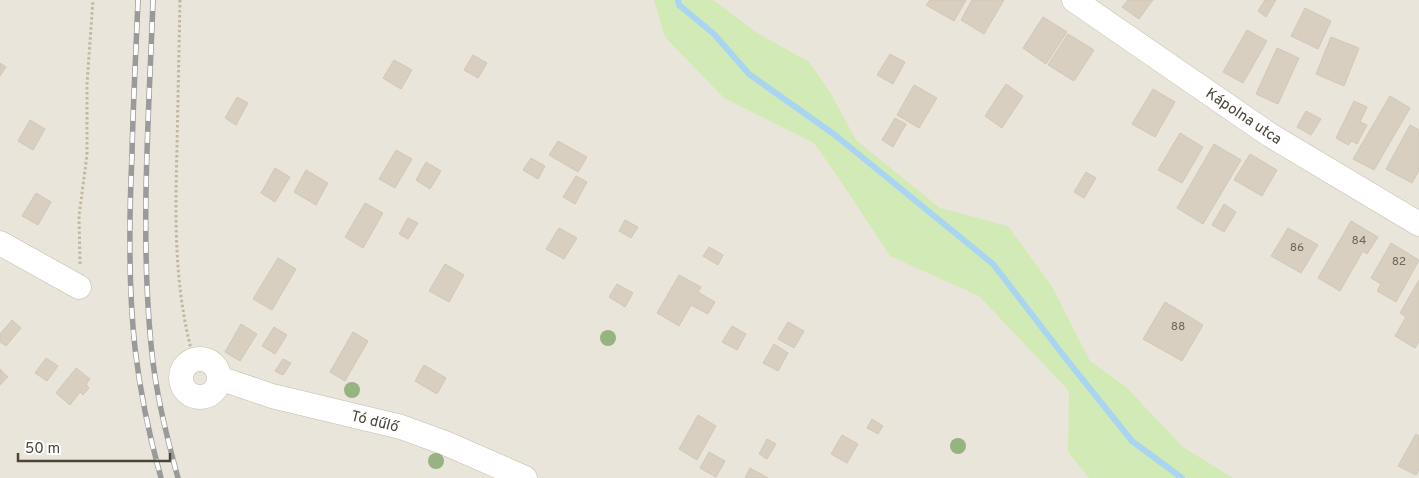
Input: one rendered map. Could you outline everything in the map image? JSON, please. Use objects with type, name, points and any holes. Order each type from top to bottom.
[{"type":"street","name":"Kápolna utca","points":[[1074,0],[1270,135],[1419,224]]},
{"type":"street","points":[[0,242],[79,287]]},
{"type":"street","points":[[200,358],[211,362],[218,372],[218,384],[210,394],[197,397],[186,391],[181,379],[184,367],[194,360],[200,358]]},
{"type":"street","name":"Tó dűlő","points":[[219,378],[272,396],[401,427],[445,443],[525,478]]},
{"type":"path","points":[[79,287],[81,270],[79,216],[87,156],[87,84],[93,0]]},
{"type":"path","points":[[180,0],[175,206],[176,262],[194,360]]},
{"type":"shaded area","points":[[0,0],[1419,0],[1419,478],[0,478]]},
{"type":"green space","points":[[654,0],[713,0],[756,32],[809,62],[830,92],[856,140],[940,208],[1008,226],[1051,285],[1090,361],[1126,387],[1183,447],[1233,478],[1089,478],[1068,452],[1069,391],[979,296],[890,256],[814,143],[724,98],[665,37]]},
{"type":"building","points":[[930,0],[966,0],[954,21],[926,5]]},
{"type":"building","points":[[972,0],[1004,0],[984,34],[961,20]]},
{"type":"building","points":[[1128,0],[1153,0],[1139,19],[1122,7]]},
{"type":"building","points":[[1265,0],[1276,0],[1266,17],[1258,11]]},
{"type":"building","points":[[1305,8],[1331,21],[1318,49],[1291,36]]},
{"type":"building","points":[[1043,17],[1067,32],[1046,64],[1023,48]]},
{"type":"building","points":[[1247,30],[1267,41],[1243,83],[1223,72]]},
{"type":"building","points":[[1068,34],[1094,50],[1074,81],[1048,65]]},
{"type":"building","points":[[1331,37],[1359,48],[1344,86],[1316,74]]},
{"type":"building","points":[[1277,48],[1299,58],[1278,104],[1256,94]]},
{"type":"building","points":[[890,54],[905,62],[893,84],[877,75]]},
{"type":"building","points":[[473,55],[487,63],[478,78],[464,70]]},
{"type":"building","points":[[394,60],[412,70],[401,89],[383,78]]},
{"type":"building","points":[[0,63],[6,67],[0,76]]},
{"type":"building","points":[[1006,84],[1023,96],[1002,128],[985,116]]},
{"type":"building","points":[[914,85],[937,98],[919,128],[897,115]]},
{"type":"building","points":[[1153,89],[1175,102],[1155,137],[1132,124]]},
{"type":"building","points":[[1390,96],[1410,108],[1374,170],[1353,159]]},
{"type":"building","points":[[237,97],[248,103],[236,125],[225,118]]},
{"type":"building","points":[[1354,101],[1367,107],[1360,122],[1367,125],[1357,144],[1352,141],[1348,145],[1336,138]]},
{"type":"building","points":[[1306,111],[1321,119],[1311,135],[1297,127]]},
{"type":"building","points":[[895,118],[906,124],[893,147],[882,140]]},
{"type":"building","points":[[30,120],[45,129],[33,150],[18,141]]},
{"type":"building","points":[[1410,125],[1419,130],[1419,170],[1412,183],[1386,169]]},
{"type":"building","points":[[1180,133],[1203,147],[1182,183],[1158,170]]},
{"type":"building","points":[[558,141],[587,157],[578,172],[549,155]]},
{"type":"building","points":[[1214,144],[1241,160],[1203,224],[1177,208]]},
{"type":"building","points":[[396,150],[412,159],[395,188],[379,179]]},
{"type":"building","points":[[1250,154],[1277,170],[1262,196],[1234,180]]},
{"type":"building","points":[[531,158],[545,166],[538,179],[523,170]]},
{"type":"building","points":[[426,162],[441,171],[430,189],[416,180]]},
{"type":"building","points":[[275,168],[290,177],[275,202],[261,193]]},
{"type":"building","points":[[306,170],[328,183],[316,205],[294,192]]},
{"type":"building","points":[[1086,172],[1096,178],[1084,198],[1074,192]]},
{"type":"building","points":[[576,176],[587,182],[575,204],[563,197]]},
{"type":"building","points":[[36,193],[51,202],[38,225],[22,216]]},
{"type":"building","points":[[365,203],[383,213],[363,248],[345,237]]},
{"type":"building","points":[[1224,204],[1236,212],[1224,232],[1212,225]]},
{"type":"building","points":[[408,218],[418,223],[408,239],[399,234]]},
{"type":"building","points":[[625,220],[638,227],[631,238],[619,231]]},
{"type":"building","points":[[1351,221],[1378,237],[1367,254],[1363,251],[1340,291],[1318,278]]},
{"type":"building","points":[[559,228],[577,238],[564,259],[546,249]]},
{"type":"building","points":[[1288,228],[1318,245],[1301,273],[1271,256]]},
{"type":"building","points":[[1391,243],[1419,260],[1396,302],[1377,291],[1381,284],[1371,278]]},
{"type":"building","points":[[709,247],[723,255],[718,265],[703,256]]},
{"type":"building","points":[[278,258],[296,269],[272,310],[253,299]]},
{"type":"building","points":[[445,264],[464,275],[449,302],[429,291]]},
{"type":"building","points":[[679,275],[701,287],[698,292],[715,302],[708,314],[691,305],[679,326],[657,313]]},
{"type":"building","points":[[1419,280],[1419,341],[1415,348],[1395,336],[1406,317],[1400,313]]},
{"type":"building","points":[[617,284],[633,293],[625,307],[609,297]]},
{"type":"building","points":[[1165,302],[1203,325],[1182,361],[1143,339]]},
{"type":"building","points":[[12,320],[21,328],[6,346],[0,342],[0,334]]},
{"type":"building","points":[[788,322],[804,331],[794,348],[778,339]]},
{"type":"building","points":[[241,324],[257,334],[240,361],[225,352]]},
{"type":"building","points":[[732,326],[746,334],[737,350],[722,342]]},
{"type":"building","points":[[274,327],[287,335],[275,354],[262,346]]},
{"type":"building","points":[[353,332],[368,341],[345,381],[330,372]]},
{"type":"building","points":[[774,344],[788,353],[778,371],[763,363]]},
{"type":"building","points":[[46,358],[58,366],[47,381],[35,373]]},
{"type":"building","points":[[283,359],[291,363],[283,375],[275,371]]},
{"type":"building","points":[[424,365],[446,378],[437,394],[415,381]]},
{"type":"building","points":[[76,368],[90,379],[86,384],[89,388],[83,395],[80,392],[70,405],[56,393]]},
{"type":"building","points":[[0,369],[8,377],[0,385]]},
{"type":"building","points":[[698,415],[716,426],[697,460],[679,449]]},
{"type":"building","points":[[872,419],[883,426],[878,434],[867,428]]},
{"type":"building","points":[[1416,434],[1419,436],[1419,470],[1416,475],[1398,466]]},
{"type":"building","points":[[842,435],[858,444],[847,463],[831,454]]},
{"type":"building","points":[[767,439],[776,444],[767,459],[759,454]]},
{"type":"building","points":[[709,452],[725,461],[716,477],[700,468]]},
{"type":"building","points":[[750,468],[768,478],[745,478]]},
{"type":"waterway","points":[[678,0],[679,5],[714,34],[749,74],[835,135],[993,264],[1132,441],[1182,478]]},
{"type":"railway","points":[[138,0],[130,203],[131,300],[139,381],[161,478]]},
{"type":"railway","points":[[153,0],[146,172],[148,301],[155,378],[178,478]]}]
